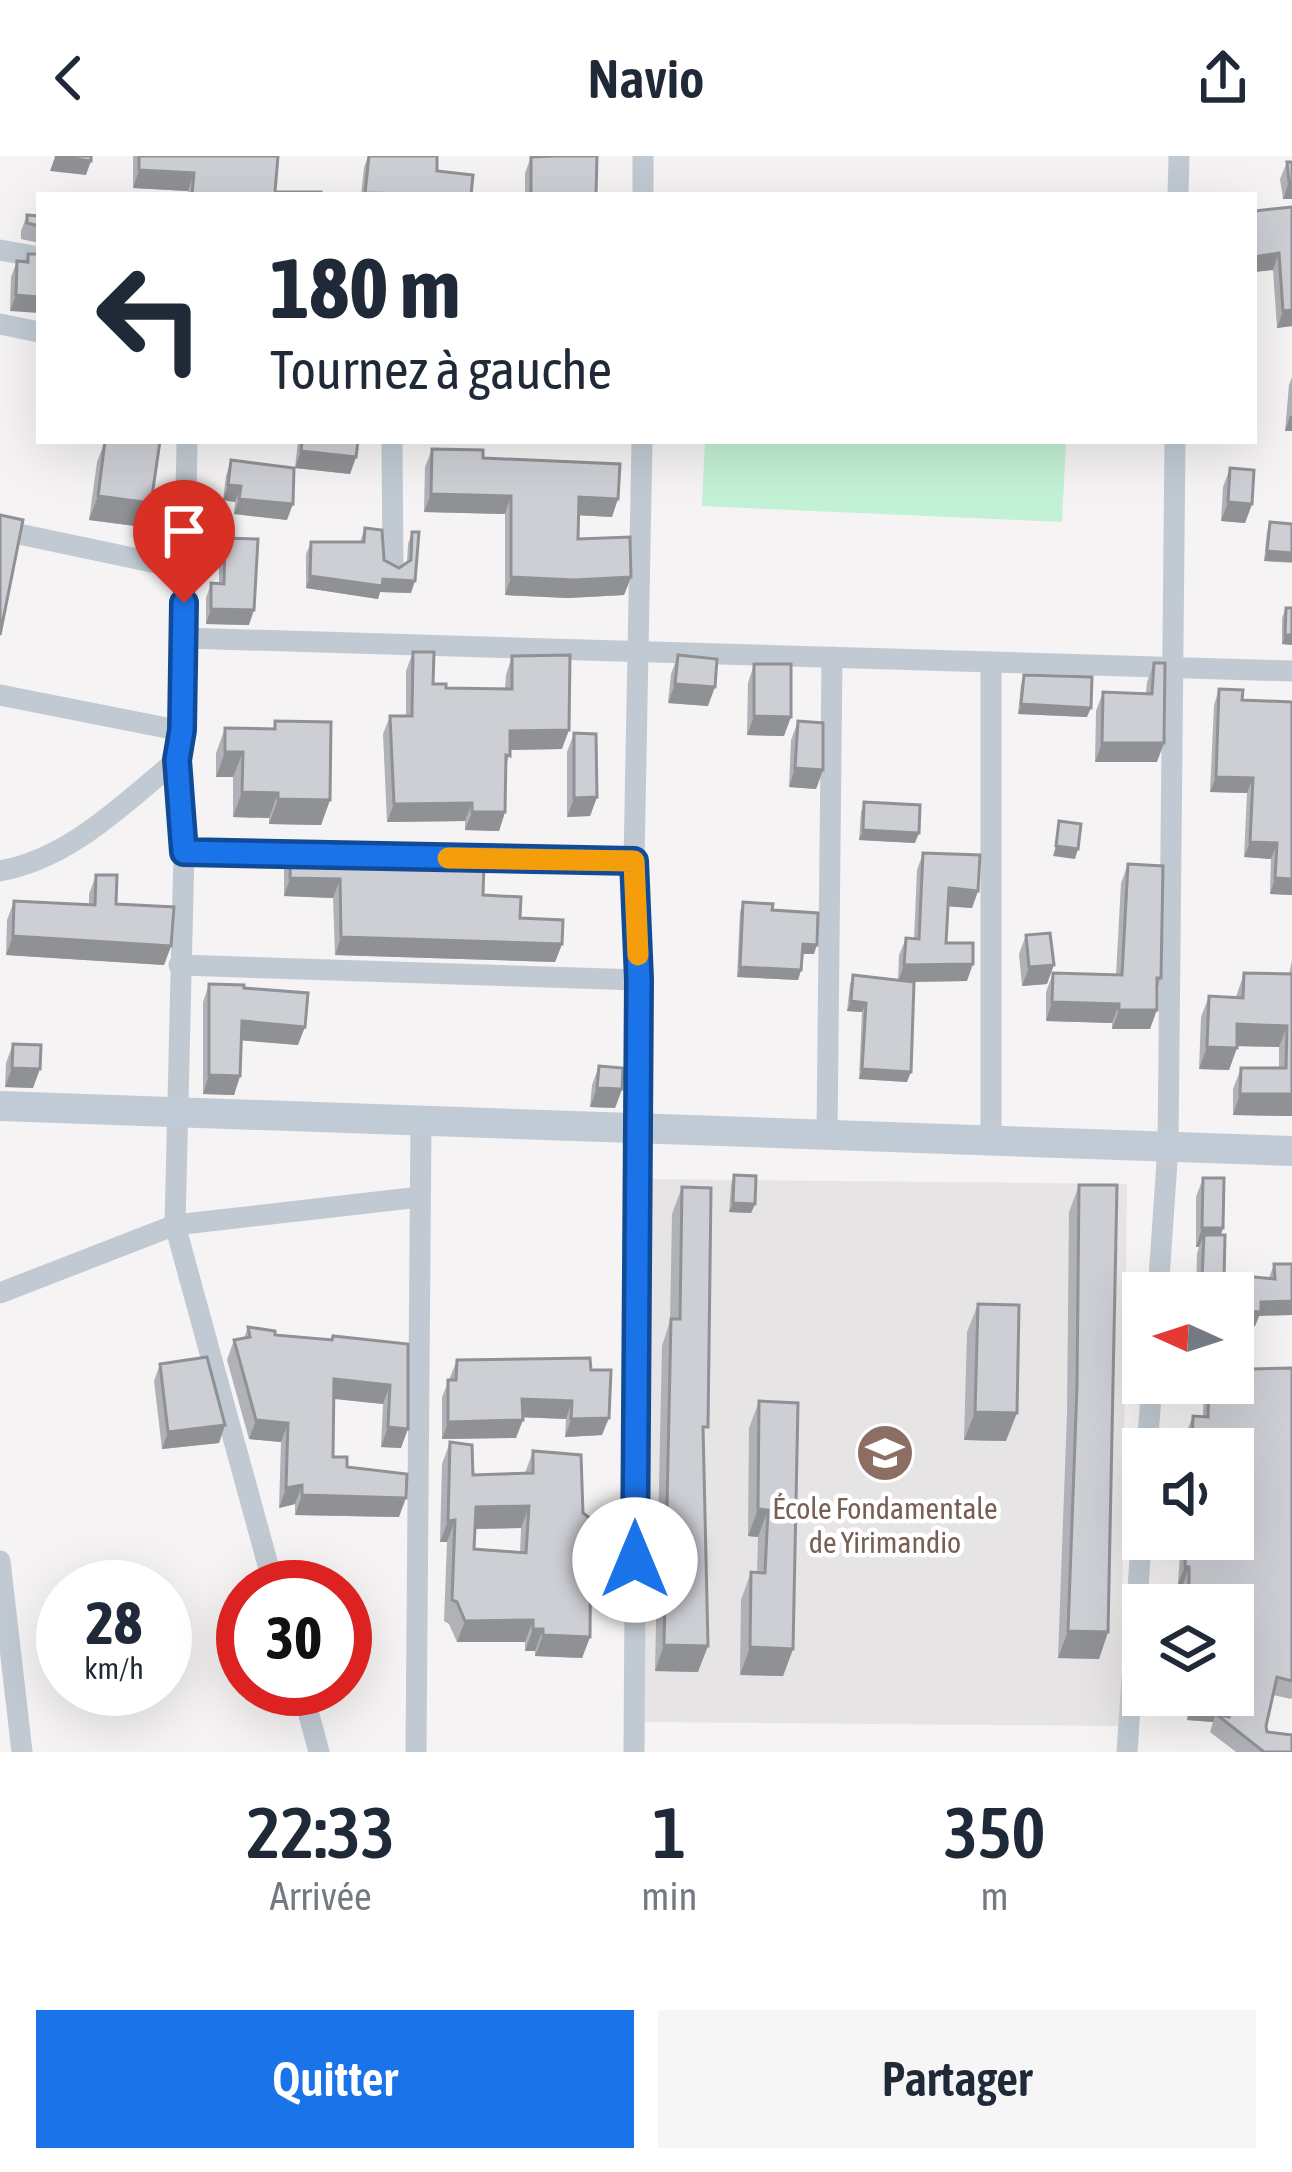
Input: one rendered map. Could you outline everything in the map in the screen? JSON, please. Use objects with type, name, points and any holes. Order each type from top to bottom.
[{"type":"street","points":[[643,192],[644,156]]},
{"type":"street","points":[[1178,192],[1179,156]]},
{"type":"street","points":[[0,250],[36,256]]},
{"type":"street","points":[[0,324],[36,331]]},
{"type":"street","points":[[187,444],[182,730],[177,760],[184,852],[175,1226],[267,1560]]},
{"type":"street","points":[[392,444],[393,566]]},
{"type":"street","points":[[634,1752],[639,980],[634,861],[642,444]]},
{"type":"street","points":[[1159,1272],[1168,1147],[1175,444]]},
{"type":"street","points":[[0,530],[185,569]]},
{"type":"street","points":[[184,638],[1292,670]]},
{"type":"street","points":[[827,1135],[832,657]]},
{"type":"street","points":[[991,662],[992,1141]]},
{"type":"street","points":[[0,695],[182,730]]},
{"type":"street","points":[[0,871],[32,865],[76,842],[177,760]]},
{"type":"street","points":[[184,852],[634,861]]},
{"type":"street","points":[[179,965],[639,980]]},
{"type":"street","points":[[0,1106],[1292,1151]]},
{"type":"street","points":[[416,1752],[421,1121]]},
{"type":"street","points":[[0,1293],[175,1226],[420,1197]]},
{"type":"street","points":[[1127,1752],[1140,1560]]},
{"type":"street","points":[[0,1561],[22,1752]]},
{"type":"street","points":[[309,1716],[319,1752]]},
{"type":"shaded area","name":"École Fondamentale de Yirimandio","points":[[650,1179],[1127,1184],[1126,1272],[1122,1272],[1121,1726],[644,1722]]},
{"type":"green space","points":[[705,444],[1066,444],[1062,522],[702,506]]},
{"type":"building","points":[[139,156],[278,156],[275,192],[192,192],[194,173],[139,170]]},
{"type":"building","points":[[369,156],[437,156],[437,171],[473,175],[471,192],[365,192]]},
{"type":"building","points":[[597,156],[596,192],[531,192],[531,157]]},
{"type":"building","points":[[1292,207],[1292,310],[1283,311],[1279,253],[1257,257],[1257,211]]},
{"type":"building","points":[[28,254],[36,254],[36,297],[16,295],[17,261],[28,262]]},
{"type":"building","points":[[105,444],[160,444],[151,503],[98,496]]},
{"type":"building","points":[[302,444],[358,444],[356,457],[301,451]]},
{"type":"building","points":[[432,449],[483,450],[483,458],[620,464],[618,499],[579,497],[578,539],[630,537],[631,577],[511,577],[511,496],[431,494]]},
{"type":"building","points":[[231,460],[294,468],[293,504],[239,499],[241,486],[228,485]]},
{"type":"building","points":[[1230,468],[1254,470],[1252,504],[1228,502]]},
{"type":"building","points":[[0,515],[23,520],[0,635]]},
{"type":"building","points":[[1270,522],[1292,524],[1292,553],[1267,551]]},
{"type":"building","points":[[365,528],[382,530],[384,560],[399,568],[411,560],[412,532],[419,532],[415,581],[383,579],[382,586],[310,576],[311,542],[364,542]]},
{"type":"building","points":[[225,538],[258,539],[254,610],[211,609],[211,583],[224,584]]},
{"type":"building","points":[[1286,608],[1292,608],[1292,635],[1285,635]]},
{"type":"building","points":[[413,652],[434,652],[433,684],[446,684],[446,688],[512,689],[512,656],[570,655],[569,730],[510,731],[505,812],[472,812],[472,803],[394,804],[390,716],[412,716]]},
{"type":"building","points":[[678,655],[717,659],[715,687],[675,684]]},
{"type":"building","points":[[1154,663],[1165,663],[1164,743],[1102,743],[1103,692],[1152,694]]},
{"type":"building","points":[[754,664],[791,664],[791,717],[754,716]]},
{"type":"building","points":[[1024,675],[1092,677],[1091,708],[1021,704]]},
{"type":"building","points":[[1219,689],[1243,690],[1242,700],[1292,702],[1292,879],[1275,878],[1277,843],[1250,842],[1253,778],[1216,777]]},
{"type":"building","points":[[275,721],[331,722],[330,800],[278,799],[278,793],[242,792],[243,752],[225,752],[225,728],[275,729]]},
{"type":"building","points":[[798,721],[823,723],[823,770],[795,768]]},
{"type":"building","points":[[574,733],[596,734],[597,797],[574,798]]},
{"type":"building","points":[[864,802],[920,805],[919,833],[863,830]]},
{"type":"building","points":[[1059,821],[1081,824],[1078,849],[1056,846]]},
{"type":"building","points":[[291,851],[350,852],[349,863],[365,865],[411,866],[412,853],[444,854],[443,863],[484,864],[483,895],[521,897],[520,918],[563,920],[562,944],[341,937],[340,879],[290,878]]},
{"type":"building","points":[[923,853],[980,855],[978,891],[949,888],[946,943],[973,943],[973,964],[904,965],[906,938],[919,939]]},
{"type":"building","points":[[1128,864],[1163,866],[1157,1010],[1052,1002],[1053,973],[1122,975]]},
{"type":"building","points":[[96,875],[117,875],[116,904],[174,907],[171,946],[13,936],[14,901],[95,905]]},
{"type":"building","points":[[743,902],[773,904],[772,910],[818,913],[817,945],[803,944],[801,970],[740,967]]},
{"type":"building","points":[[1050,933],[1054,965],[1029,967],[1026,935]]},
{"type":"building","points":[[1244,973],[1292,974],[1292,1094],[1240,1094],[1241,1068],[1286,1068],[1287,1026],[1237,1024],[1237,1048],[1207,1047],[1209,996],[1243,998]]},
{"type":"building","points":[[853,975],[914,982],[911,1072],[862,1069],[866,1003],[851,1001]]},
{"type":"building","points":[[209,984],[308,993],[305,1027],[242,1021],[240,1076],[209,1075]]},
{"type":"building","points":[[13,1044],[41,1045],[40,1069],[12,1068]]},
{"type":"building","points":[[599,1066],[623,1068],[622,1089],[597,1088]]},
{"type":"building","points":[[734,1175],[756,1176],[755,1204],[733,1203]]},
{"type":"building","points":[[1203,1178],[1224,1178],[1223,1228],[1202,1228]]},
{"type":"building","points":[[1079,1185],[1117,1185],[1108,1632],[1068,1631]]},
{"type":"building","points":[[682,1187],[711,1188],[708,1427],[703,1427],[708,1646],[664,1645],[671,1319],[680,1319]]},
{"type":"building","points":[[1204,1235],[1225,1235],[1224,1272],[1202,1272]]},
{"type":"building","points":[[1274,1264],[1292,1264],[1292,1301],[1261,1302],[1261,1312],[1254,1312],[1254,1277],[1275,1279]]},
{"type":"building","points":[[978,1304],[1019,1305],[1017,1413],[975,1412]]},
{"type":"building","points":[[248,1327],[275,1331],[275,1335],[408,1344],[408,1429],[388,1427],[390,1385],[334,1379],[333,1457],[347,1457],[347,1467],[407,1474],[406,1498],[302,1495],[302,1485],[286,1488],[288,1423],[256,1420],[234,1340],[250,1337]]},
{"type":"building","points":[[207,1357],[225,1425],[168,1432],[160,1364]]},
{"type":"building","points":[[590,1358],[591,1370],[611,1370],[609,1418],[571,1419],[572,1401],[522,1399],[523,1420],[448,1422],[448,1380],[456,1380],[457,1360]]},
{"type":"building","points":[[1292,1368],[1292,1681],[1277,1677],[1266,1726],[1267,1732],[1292,1735],[1292,1752],[1264,1752],[1219,1716],[1254,1716],[1254,1584],[1189,1584],[1185,1560],[1254,1560],[1254,1428],[1193,1428],[1193,1416],[1208,1417],[1208,1404],[1254,1404],[1254,1369]]},
{"type":"building","points":[[759,1401],[798,1403],[793,1649],[750,1647],[751,1572],[765,1573],[768,1510],[758,1509]]},
{"type":"building","points":[[450,1442],[472,1445],[473,1475],[533,1473],[533,1451],[581,1455],[583,1513],[591,1519],[590,1637],[543,1635],[543,1629],[533,1629],[533,1620],[465,1621],[452,1600],[455,1520],[448,1521]],"holes":[[[529,1506],[526,1553],[474,1549],[476,1507]]]},
{"type":"slow traffic","points":[[448,858],[634,861],[638,955]]},
{"type":"place","name":"École Fondamentale de Yirimandio","points":[[885,1453]]},
{"type":"route","points":[[184,603],[182,730],[177,760],[184,852],[634,861],[639,980],[635,1560]]}]
